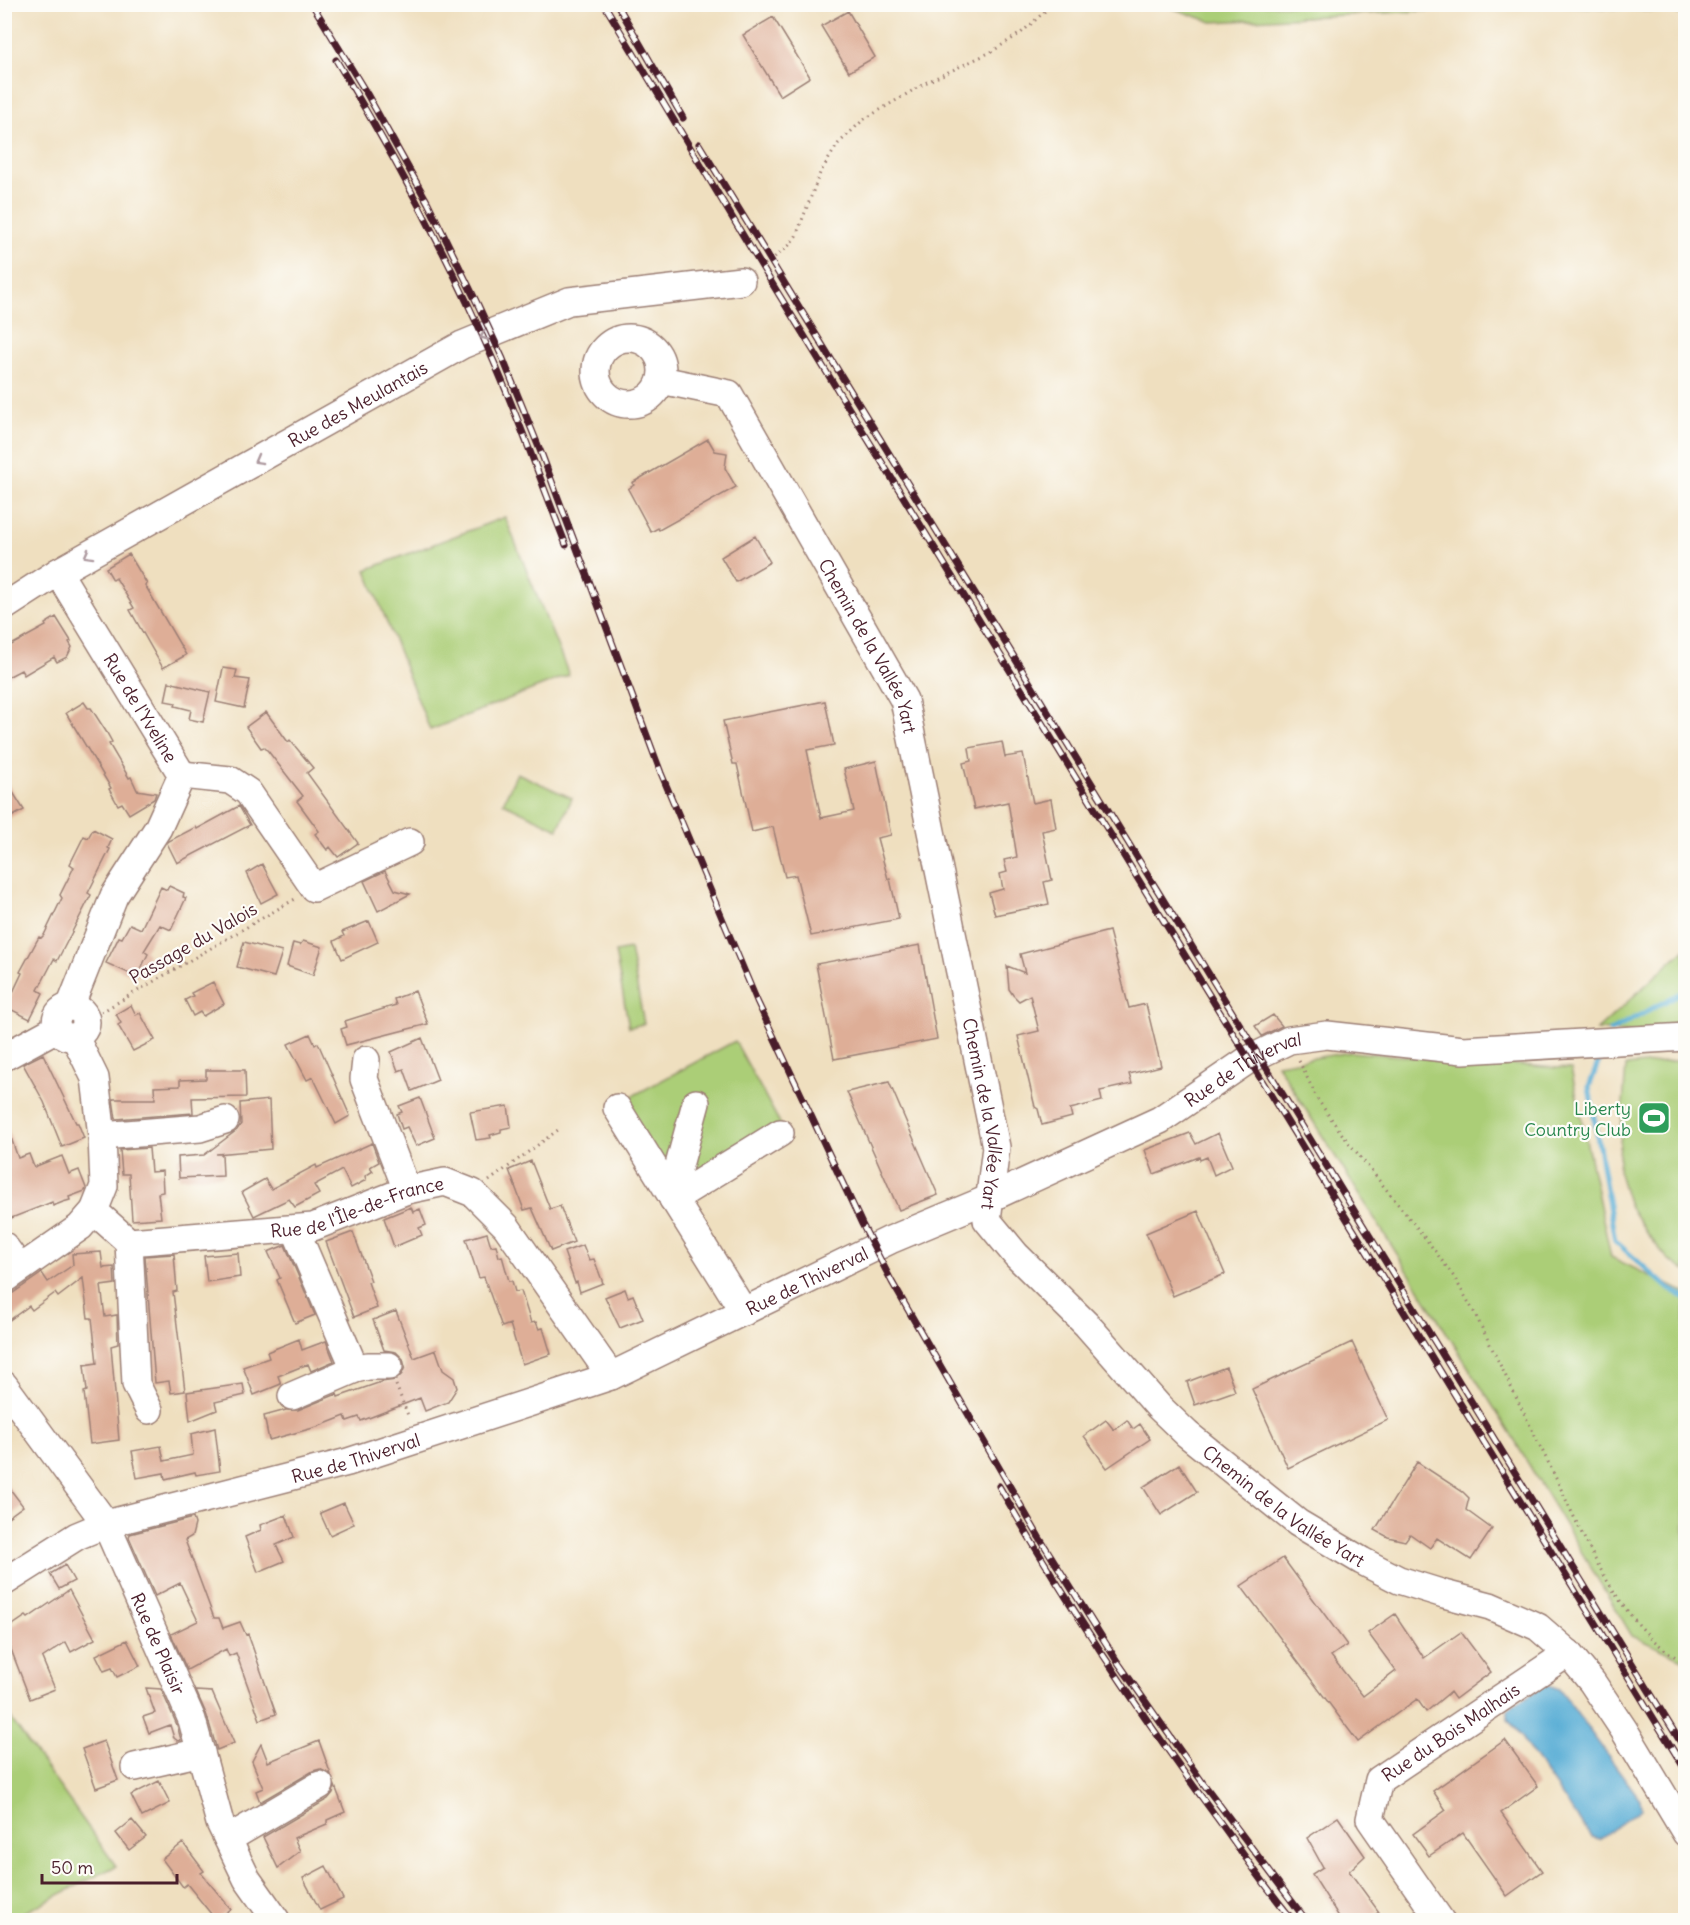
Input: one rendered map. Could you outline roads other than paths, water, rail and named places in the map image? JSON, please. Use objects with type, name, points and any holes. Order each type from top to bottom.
[{"type":"street","name":"Rue des Meulantais","points":[[4,607],[58,572],[462,345],[569,301],[741,281]]},
{"type":"street","points":[[602,298],[614,341]]},
{"type":"street","points":[[635,338],[654,349],[660,358],[661,380],[656,390],[648,398],[628,404],[608,396],[601,388],[596,367],[599,356],[614,341],[635,338]]},
{"type":"street","name":"Chemin de la Vallée Yart","points":[[661,380],[729,394],[904,700],[996,1147],[987,1220],[1016,1255],[1087,1325],[1159,1407],[1187,1434],[1298,1523],[1399,1580],[1500,1610],[1538,1627],[1568,1653],[1592,1682],[1624,1730],[1686,1833]]},
{"type":"street","name":"Rue de l'Yveline","points":[[58,572],[182,775],[158,828],[114,896],[72,1023]]},
{"type":"street","points":[[182,775],[230,780],[248,792],[314,888],[410,842]]},
{"type":"street","points":[[4,1057],[72,1023],[95,1078],[102,1136],[104,1186],[94,1211],[80,1227],[12,1274],[4,1246]]},
{"type":"street","name":"Rue de Thiverval","points":[[4,1582],[76,1536],[106,1524],[348,1462],[611,1376],[890,1240],[988,1199],[1160,1120],[1248,1060],[1289,1040],[1328,1035],[1463,1050],[1686,1037]]},
{"type":"street","points":[[366,1060],[364,1079],[407,1190]]},
{"type":"street","points":[[673,1199],[678,1169],[696,1103]]},
{"type":"street","points":[[616,1108],[744,1312]]},
{"type":"street","points":[[102,1136],[200,1128],[225,1120]]},
{"type":"street","points":[[673,1199],[780,1133]]},
{"type":"street","name":"Rue de l'Île-de-France","points":[[129,1242],[313,1227],[407,1190],[445,1182],[473,1193],[506,1226],[611,1376]]},
{"type":"street","points":[[94,1211],[129,1242],[136,1384],[149,1410]]},
{"type":"street","points":[[295,1229],[355,1369]]},
{"type":"street","points":[[292,1396],[355,1369],[368,1366],[389,1366]]},
{"type":"street","name":"Rue de Plaisir","points":[[4,1385],[106,1524],[192,1720],[220,1823],[248,1879],[276,1920]]},
{"type":"street","name":"Rue du Bois Malhais","points":[[1440,1920],[1370,1818],[1379,1780],[1568,1653]]},
{"type":"street","points":[[135,1767],[201,1752]]},
{"type":"street","points":[[228,1839],[320,1785]]},
{"type":"water","points":[[1547,1684],[1559,1689],[1640,1799],[1641,1809],[1599,1839],[1591,1837],[1508,1719],[1508,1709]]},
{"type":"waterway","points":[[1611,1031],[1686,990]]},
{"type":"waterway","points":[[1603,1050],[1589,1087],[1615,1241],[1669,1289],[1686,1298]]},
{"type":"railway","points":[[312,4],[367,94],[428,203],[503,359],[542,455],[661,773],[757,1001],[862,1224],[892,1282],[1039,1537],[1117,1661],[1203,1783],[1306,1920]]},
{"type":"railway","points":[[604,4],[762,267],[1686,1771]]},
{"type":"railway","points":[[617,4],[683,118]]},
{"type":"railway","points":[[336,60],[400,171],[459,285],[504,385],[566,545]]},
{"type":"railway","points":[[699,144],[1686,1751]]},
{"type":"railway","points":[[999,1486],[1076,1613],[1131,1696],[1254,1870],[1293,1920]]},
{"type":"place","name":"Liberty Country Club","points":[[1654,1118]]}]
